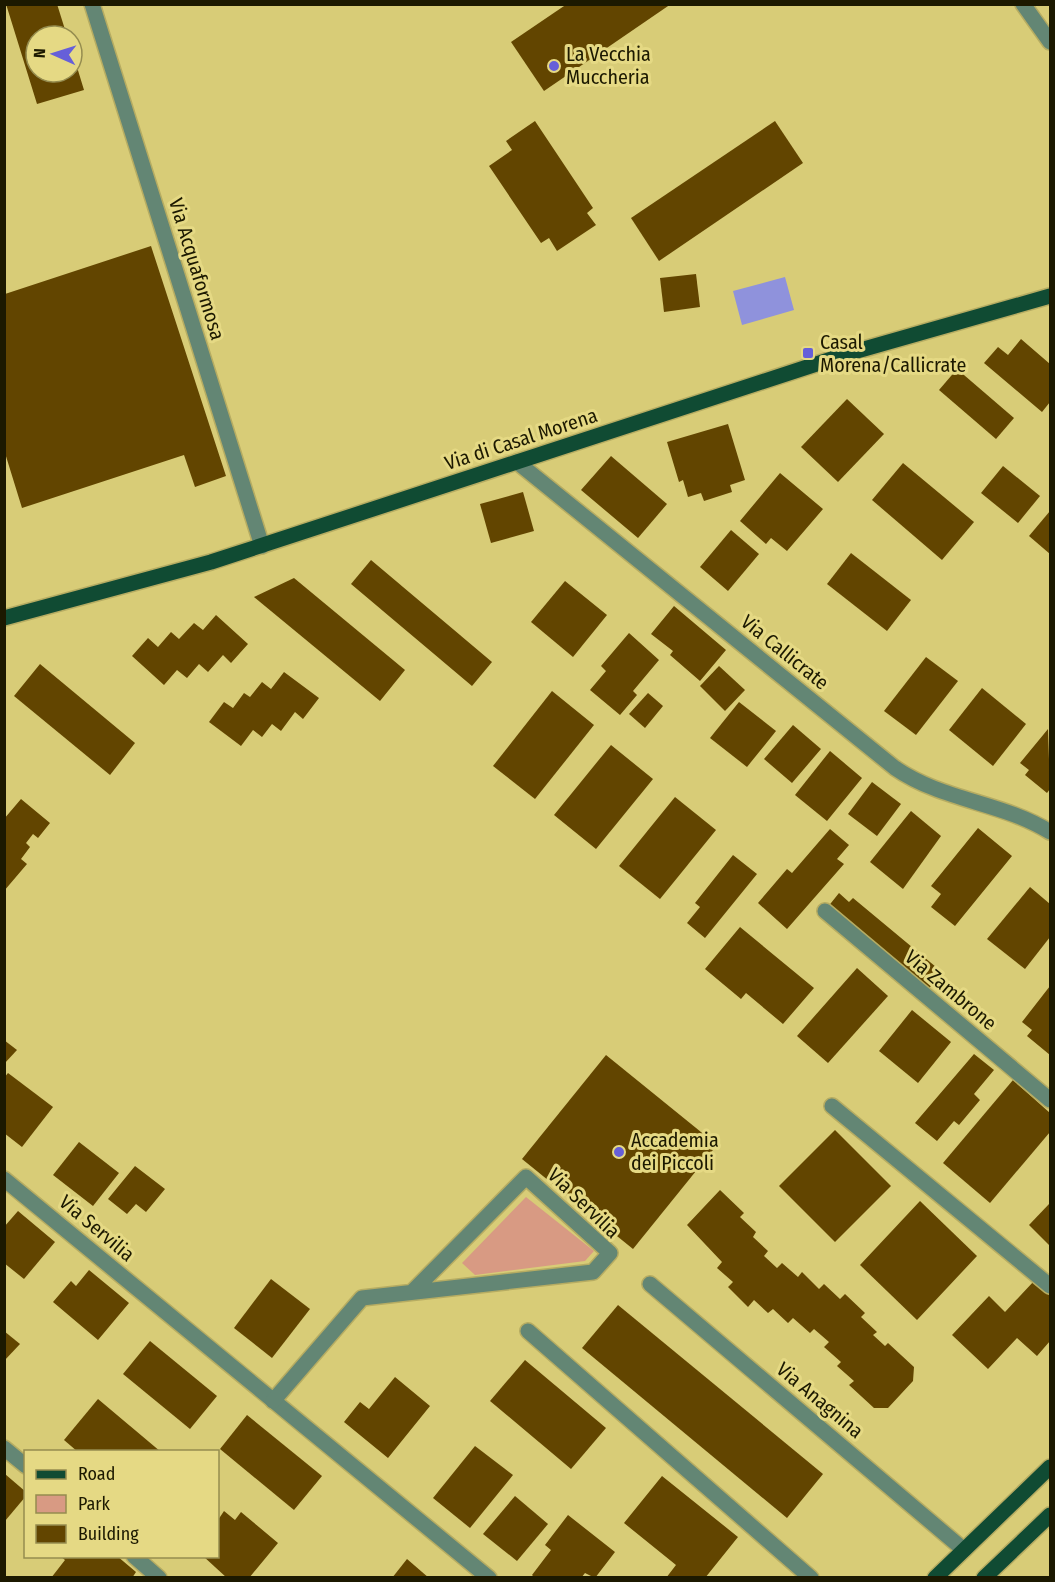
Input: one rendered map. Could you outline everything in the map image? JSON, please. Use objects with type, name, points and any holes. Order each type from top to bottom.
[{"type":"main road","name":"Via di Casal Morena","points":[[4,618],[130,586],[261,546],[861,350],[1050,296]]},
{"type":"main road","points":[[935,1578],[1050,1467]]},
{"type":"main road","points":[[984,1578],[1050,1515]]},
{"type":"street","name":"Via Acquaformosa","points":[[92,4],[261,546]]},
{"type":"street","points":[[1023,4],[1050,40]]},
{"type":"street","name":"Via Callicrate","points":[[517,462],[895,768],[932,789],[1010,812],[1050,832]]},
{"type":"street","name":"Via Zambrone","points":[[825,911],[1050,1100]]},
{"type":"street","points":[[832,1106],[1050,1286]]},
{"type":"street","name":"Via Servilia","points":[[273,1401],[362,1298],[593,1272],[610,1253],[526,1177],[412,1292]]},
{"type":"street","name":"Via Servilia","points":[[4,1179],[489,1578]]},
{"type":"street","name":"Via Anagnina","points":[[650,1284],[964,1550]]},
{"type":"street","points":[[528,1331],[812,1578]]},
{"type":"street","points":[[4,1448],[24,1464]]},
{"type":"street","points":[[135,1558],[159,1578]]},
{"type":"green space","points":[[526,1197],[594,1251],[585,1261],[475,1275],[462,1263]]},
{"type":"water","points":[[785,277],[794,310],[742,325],[733,291]]},
{"type":"building","points":[[6,4],[57,4],[63,24],[24,24],[24,62]]},
{"type":"building","name":"La Vecchia Muccheria","points":[[567,4],[671,4],[544,91],[511,42]]},
{"type":"building","points":[[31,84],[82,84],[84,90],[37,104]]},
{"type":"building","points":[[535,121],[593,208],[587,213],[596,225],[557,251],[549,238],[541,243],[489,166],[512,150],[506,141]]},
{"type":"building","points":[[775,121],[803,163],[659,261],[631,218]]},
{"type":"building","points":[[151,246],[226,476],[195,487],[184,455],[22,508],[5,453],[5,294]]},
{"type":"building","points":[[696,274],[700,307],[664,312],[660,278]]},
{"type":"building","points":[[1021,339],[1050,364],[1050,402],[1042,412],[984,363],[998,347],[1008,355]]},
{"type":"building","points":[[957,369],[1014,418],[996,439],[939,390]]},
{"type":"building","points":[[847,399],[884,434],[838,482],[801,447]]},
{"type":"building","points":[[728,424],[745,480],[730,485],[732,492],[704,501],[701,493],[688,497],[683,480],[679,482],[667,442]]},
{"type":"building","points":[[611,456],[667,504],[638,538],[581,490]]},
{"type":"building","points":[[903,463],[974,522],[942,560],[872,500]]},
{"type":"building","points":[[1003,466],[1040,496],[1018,523],[981,493]]},
{"type":"building","points":[[780,473],[823,509],[787,551],[771,538],[766,544],[740,521]]},
{"type":"building","points":[[523,492],[534,531],[491,543],[480,504]]},
{"type":"building","points":[[1050,511],[1050,554],[1029,536]]},
{"type":"building","points":[[731,530],[759,554],[728,591],[700,567]]},
{"type":"building","points":[[851,553],[911,600],[887,631],[827,584]]},
{"type":"building","points":[[371,560],[492,662],[472,686],[351,584]]},
{"type":"building","points":[[294,578],[405,670],[380,701],[254,597]]},
{"type":"building","points":[[565,581],[607,615],[573,657],[531,622]]},
{"type":"building","points":[[674,606],[726,650],[700,681],[670,655],[673,651],[651,634]]},
{"type":"building","points":[[216,615],[248,644],[231,663],[223,655],[208,672],[199,664],[187,678],[177,670],[164,685],[132,656],[148,638],[158,647],[171,632],[179,639],[194,623],[203,630]]},
{"type":"building","points":[[629,633],[659,660],[633,691],[637,695],[620,715],[590,690],[606,671],[601,666]]},
{"type":"building","points":[[926,657],[958,681],[916,735],[884,711]]},
{"type":"building","points":[[40,664],[135,743],[110,775],[14,696]]},
{"type":"building","points":[[719,666],[745,690],[725,711],[700,686]]},
{"type":"building","points":[[284,672],[319,698],[303,719],[295,712],[281,731],[272,724],[262,737],[253,730],[241,746],[209,722],[224,702],[233,708],[244,693],[250,697],[262,682],[271,689]]},
{"type":"building","points":[[982,688],[1026,724],[993,766],[949,730]]},
{"type":"building","points":[[552,691],[594,725],[535,799],[493,766]]},
{"type":"building","points":[[648,693],[663,706],[645,728],[629,714]]},
{"type":"building","points":[[739,702],[776,731],[747,767],[710,738]]},
{"type":"building","points":[[793,725],[821,749],[792,783],[764,759]]},
{"type":"building","points":[[1048,729],[1050,789],[1047,793],[1025,775],[1029,770],[1020,763]]},
{"type":"building","points":[[611,745],[653,779],[596,849],[554,815]]},
{"type":"building","points":[[830,751],[862,778],[827,821],[795,795]]},
{"type":"building","points":[[872,782],[901,804],[877,836],[848,814]]},
{"type":"building","points":[[675,797],[716,830],[660,899],[619,866]]},
{"type":"building","points":[[21,799],[50,823],[38,838],[33,834],[26,843],[30,847],[21,859],[27,864],[4,891],[4,819]]},
{"type":"building","points":[[911,811],[941,836],[903,889],[870,862]]},
{"type":"building","points":[[978,828],[1012,856],[955,926],[931,907],[941,894],[931,886]]},
{"type":"building","points":[[830,829],[849,845],[837,859],[844,864],[787,929],[758,903],[787,869],[792,873]]},
{"type":"building","points":[[733,855],[757,874],[705,938],[687,923],[700,907],[695,903]]},
{"type":"building","points":[[1030,887],[1050,904],[1050,937],[1025,969],[987,939]]},
{"type":"building","points":[[839,893],[849,902],[853,898],[942,972],[927,991],[827,908]]},
{"type":"building","points":[[740,927],[814,988],[783,1024],[746,993],[741,999],[705,969]]},
{"type":"building","points":[[857,968],[888,996],[828,1063],[797,1036]]},
{"type":"building","points":[[1050,986],[1050,1055],[1027,1036],[1032,1030],[1022,1022]]},
{"type":"building","points":[[912,1010],[951,1042],[918,1083],[879,1051]]},
{"type":"building","points":[[4,1040],[17,1050],[4,1064]]},
{"type":"building","points":[[974,1054],[994,1070],[974,1094],[980,1100],[959,1125],[954,1121],[937,1141],[915,1123]]},
{"type":"building","name":"Accademia dei Piccoli","points":[[606,1055],[717,1145],[633,1249],[522,1159]]},
{"type":"building","points":[[8,1073],[53,1107],[22,1147],[4,1133],[4,1078]]},
{"type":"building","points":[[1013,1080],[1050,1113],[1050,1132],[990,1203],[943,1163]]},
{"type":"building","points":[[835,1130],[891,1186],[835,1242],[779,1186]]},
{"type":"building","points":[[79,1142],[119,1173],[93,1206],[53,1175]]},
{"type":"building","points":[[135,1166],[165,1189],[146,1212],[136,1204],[127,1214],[108,1199]]},
{"type":"building","points":[[720,1190],[744,1213],[740,1217],[756,1232],[753,1237],[768,1251],[764,1256],[777,1268],[782,1263],[798,1277],[802,1272],[819,1289],[824,1284],[840,1299],[845,1294],[865,1313],[861,1317],[877,1332],[873,1335],[885,1346],[888,1343],[914,1367],[913,1381],[888,1408],[874,1408],[849,1385],[854,1381],[837,1366],[841,1362],[824,1347],[829,1342],[814,1329],[810,1333],[793,1318],[788,1323],[773,1309],[768,1313],[754,1300],[748,1307],[728,1287],[733,1282],[717,1268],[722,1262],[687,1225]]},
{"type":"building","points":[[920,1201],[977,1256],[917,1320],[860,1265]]},
{"type":"building","points":[[1050,1203],[1050,1246],[1029,1225]]},
{"type":"building","points":[[18,1211],[55,1242],[24,1279],[4,1263],[4,1227]]},
{"type":"building","points":[[89,1270],[129,1303],[98,1340],[53,1302],[71,1281],[76,1286]]},
{"type":"building","points":[[271,1279],[310,1309],[272,1358],[234,1328]]},
{"type":"building","points":[[1034,1281],[1050,1296],[1050,1341],[1037,1356],[1017,1338],[988,1369],[952,1335],[989,1296],[1005,1312]]},
{"type":"building","points":[[618,1305],[823,1474],[787,1518],[582,1348]]},
{"type":"building","points":[[4,1331],[20,1344],[4,1361]]},
{"type":"building","points":[[150,1341],[217,1396],[190,1429],[123,1374]]},
{"type":"building","points":[[525,1360],[606,1428],[571,1469],[490,1401]]},
{"type":"building","points":[[395,1377],[430,1406],[388,1458],[344,1422],[360,1402],[369,1409]]},
{"type":"building","points":[[98,1399],[159,1450],[76,1450],[64,1440]]},
{"type":"building","points":[[247,1415],[322,1476],[294,1510],[220,1449]]},
{"type":"building","points":[[475,1446],[513,1475],[470,1528],[433,1498]]},
{"type":"building","points":[[5,1474],[24,1490],[24,1498],[5,1521]]},
{"type":"building","points":[[662,1476],[738,1537],[705,1578],[666,1578],[676,1565],[624,1523]]},
{"type":"building","points":[[515,1496],[548,1524],[517,1561],[483,1534]]},
{"type":"building","points":[[224,1511],[235,1520],[241,1512],[278,1543],[249,1578],[227,1578],[205,1558],[219,1558],[219,1518]]},
{"type":"building","points":[[568,1515],[615,1552],[595,1578],[585,1573],[581,1578],[535,1578],[532,1575],[551,1550],[545,1545]]},
{"type":"building","points":[[62,1558],[119,1558],[136,1572],[132,1578],[51,1578],[65,1560]]},
{"type":"building","points":[[407,1559],[429,1578],[392,1578]]},
{"type":"place","name":"La Vecchia Muccheria","points":[[554,66]]},
{"type":"place","name":"Casal Morena/Callicrate","points":[[808,353]]},
{"type":"place","name":"Accademia dei Piccoli","points":[[619,1152]]}]
